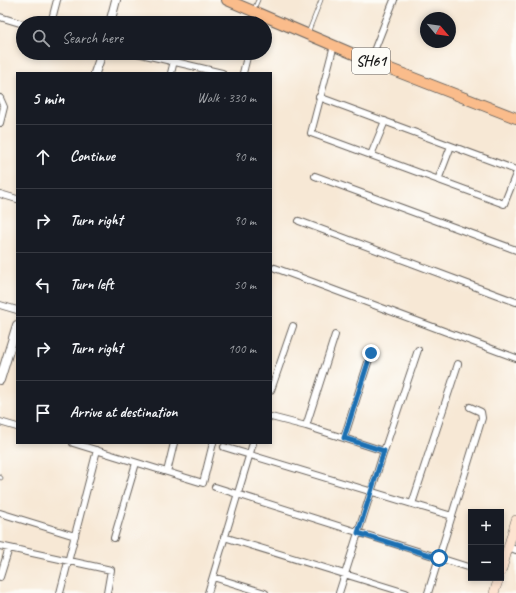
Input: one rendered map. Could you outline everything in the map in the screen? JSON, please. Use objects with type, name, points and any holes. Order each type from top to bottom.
[{"type":"main road","name":"SH61","points":[[232,1],[266,16]]},
{"type":"main road","name":"SH61","points":[[272,18],[370,60],[516,118]]},
{"type":"main road","points":[[504,565],[512,548],[516,520]]},
{"type":"main road","points":[[494,593],[498,581]]},
{"type":"street","points":[[53,16],[57,0]]},
{"type":"street","points":[[112,16],[116,0]]},
{"type":"street","points":[[370,60],[394,0]]},
{"type":"street","points":[[256,12],[256,16]]},
{"type":"street","points":[[0,17],[16,22]]},
{"type":"street","points":[[334,45],[319,97],[311,133],[504,204],[516,174]]},
{"type":"street","points":[[95,72],[100,60]]},
{"type":"street","points":[[166,60],[218,72]]},
{"type":"street","points":[[243,72],[246,60]]},
{"type":"street","points":[[170,72],[174,62]]},
{"type":"street","points":[[319,97],[516,170]]},
{"type":"street","points":[[0,98],[4,107],[0,123]]},
{"type":"street","points":[[371,155],[385,121]]},
{"type":"street","points":[[438,180],[451,146]]},
{"type":"street","points":[[315,176],[516,250]]},
{"type":"street","points":[[0,194],[16,199]]},
{"type":"street","points":[[299,221],[516,302]]},
{"type":"street","points":[[275,268],[516,358]]},
{"type":"street","points":[[0,305],[16,310]]},
{"type":"street","points":[[272,387],[293,326]]},
{"type":"street","points":[[0,380],[16,328]]},
{"type":"street","points":[[306,426],[335,335]]},
{"type":"street","points":[[339,593],[418,350]]},
{"type":"street","points":[[344,438],[371,353]]},
{"type":"street","points":[[412,504],[458,364]]},
{"type":"street","points":[[428,593],[482,418],[481,412],[470,407]]},
{"type":"street","points":[[272,417],[306,426],[384,451]]},
{"type":"street","points":[[0,422],[16,427]]},
{"type":"street","points":[[76,444],[136,464],[203,483],[213,444]]},
{"type":"street","points":[[168,472],[174,444]]},
{"type":"street","points":[[208,593],[254,444]]},
{"type":"street","points":[[224,447],[452,516]]},
{"type":"street","points":[[60,593],[96,450]]},
{"type":"street","points":[[114,538],[136,464]]},
{"type":"street","points":[[215,487],[468,567]]},
{"type":"street","points":[[0,513],[75,536]]},
{"type":"street","points":[[224,537],[406,593]]},
{"type":"street","points":[[0,546],[112,570],[107,593]]},
{"type":"street","points":[[0,577],[8,548]]},
{"type":"street","points":[[213,577],[254,591],[265,593]]},
{"type":"lane","points":[[256,12],[258,0]]},
{"type":"lane","points":[[308,33],[321,0]]},
{"type":"route","points":[[371,353],[344,438],[384,451],[358,533],[439,558]]}]
